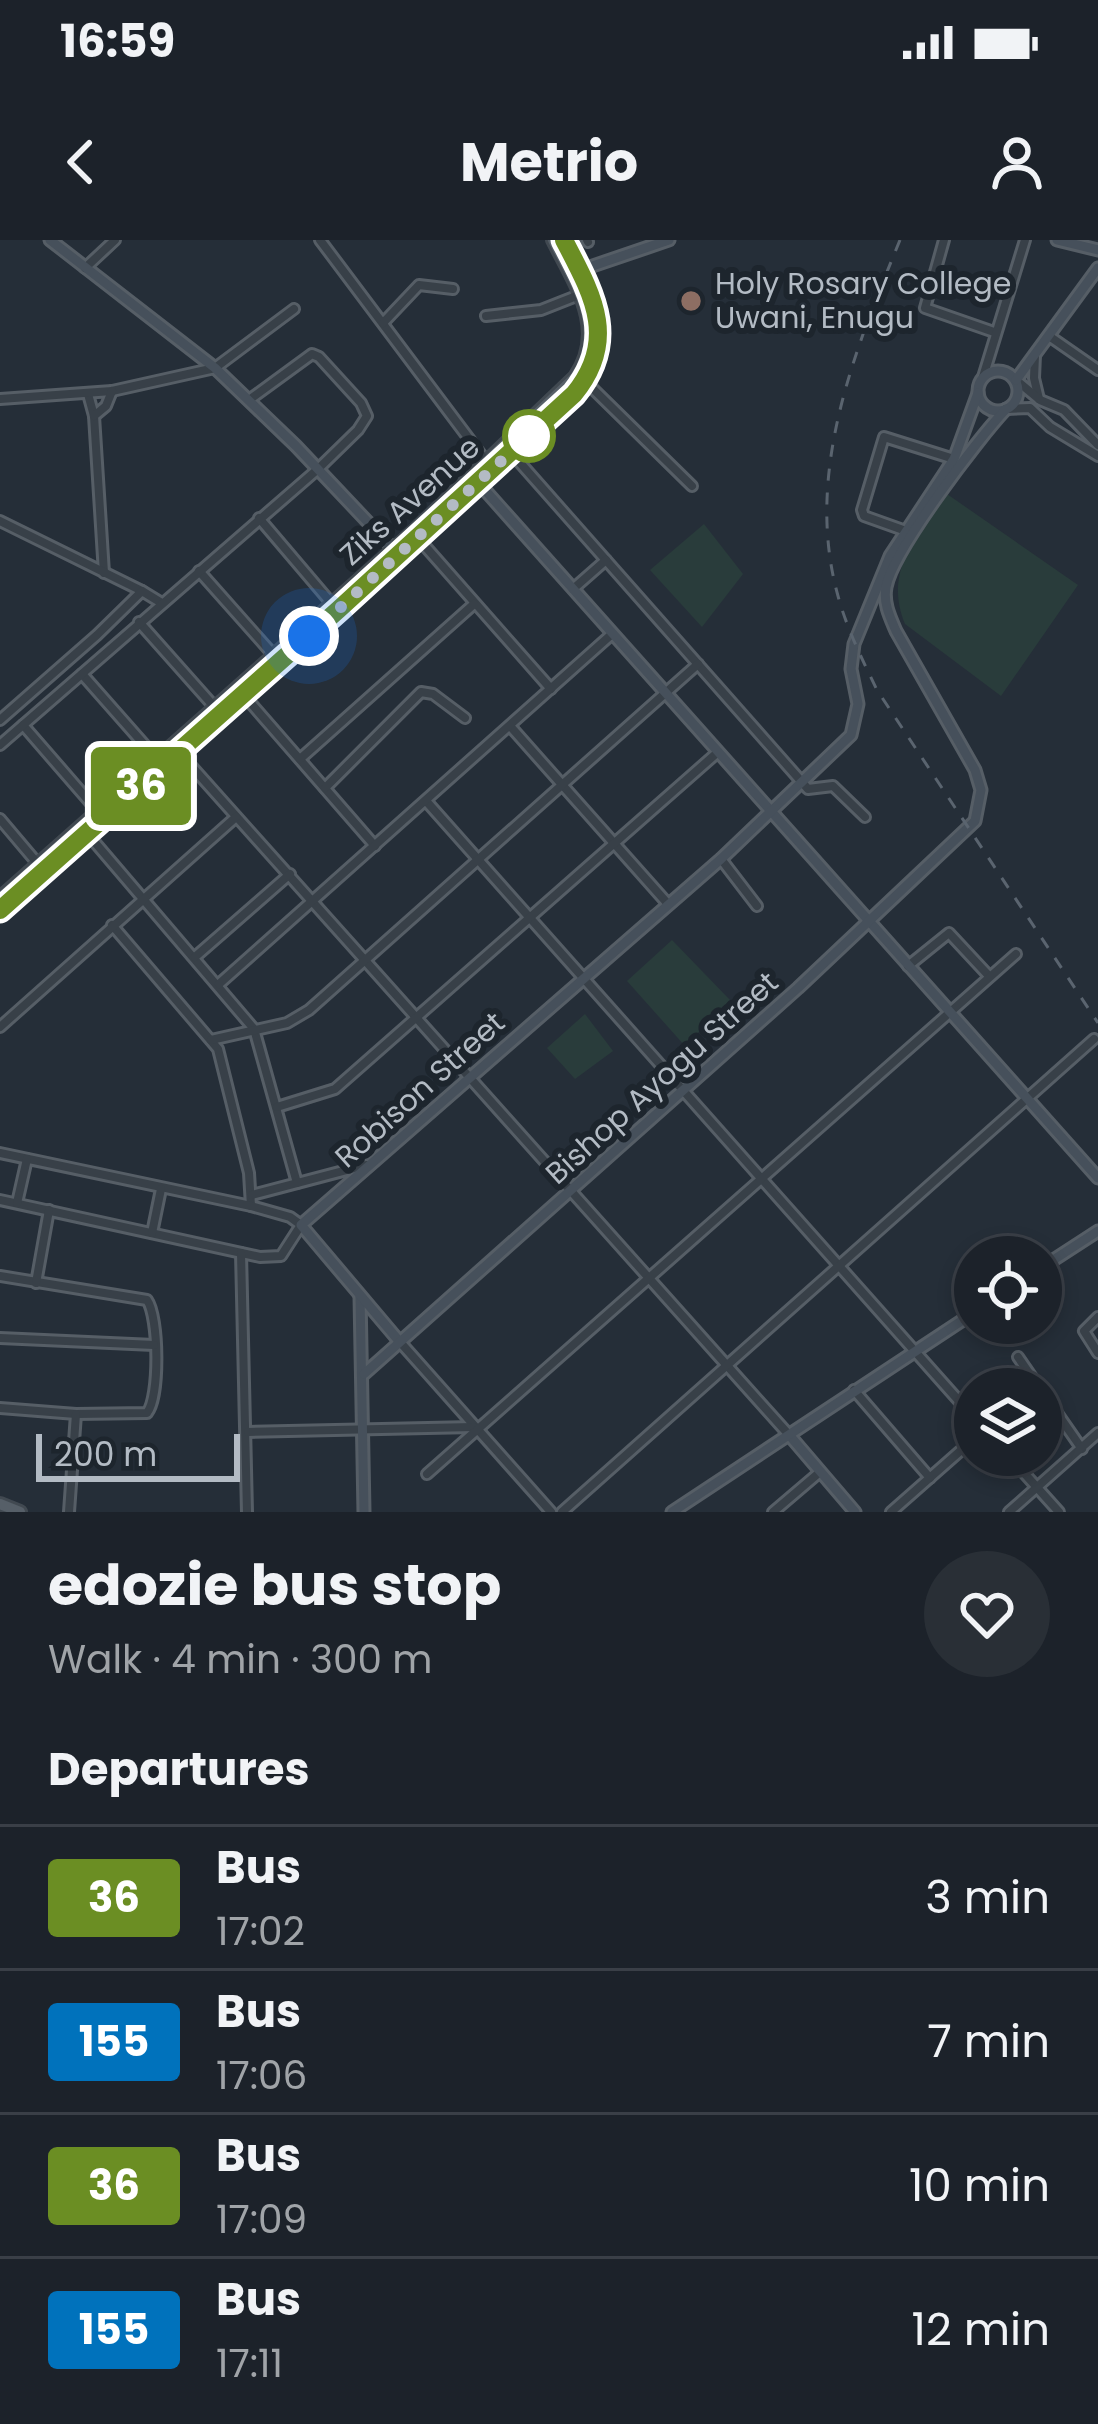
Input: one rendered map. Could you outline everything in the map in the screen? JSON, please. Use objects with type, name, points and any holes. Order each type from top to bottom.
[{"type":"main road","points":[[50,240],[215,368],[396,552]]},
{"type":"main road","name":"Ziks Avenue","points":[[0,910],[584,381],[594,361],[598,323],[594,303],[553,240]]},
{"type":"main road","name":"Ziks Avenue","points":[[509,449],[581,370],[590,338],[589,316],[564,240]]},
{"type":"main road","points":[[575,272],[668,240]]},
{"type":"main road","points":[[1057,240],[1098,248]]},
{"type":"main road","points":[[879,595],[901,551],[1018,395],[1016,380],[1098,268]]},
{"type":"main road","points":[[879,595],[906,531],[954,459],[983,377],[998,370],[1016,380]]},
{"type":"main road","points":[[978,393],[989,408],[1006,409]]},
{"type":"main road","points":[[475,480],[1098,1178]]},
{"type":"main road","name":"Robison Street","points":[[301,1225],[721,859],[854,729],[858,704],[852,659],[879,595]]},
{"type":"main road","name":"Bishop Ayogu Street","points":[[364,1374],[968,830],[981,790],[974,770],[879,595]]},
{"type":"main road","name":"Ziks Avenue","points":[[101,815],[156,758],[175,748]]},
{"type":"main road","name":"Ziks Avenue","points":[[0,898],[42,868]]},
{"type":"main road","points":[[301,1225],[399,1340]]},
{"type":"main road","points":[[1062,1254],[1098,1231]]},
{"type":"main road","points":[[360,1295],[364,1512]]},
{"type":"main road","points":[[672,1512],[954,1326]]},
{"type":"main road","points":[[790,1436],[855,1512]]},
{"type":"main road","points":[[0,1504],[20,1512]]},
{"type":"street","points":[[83,269],[115,240]]},
{"type":"street","points":[[320,240],[490,466]]},
{"type":"street","points":[[944,240],[925,308],[994,332]]},
{"type":"street","points":[[983,377],[1024,240]]},
{"type":"street","points":[[382,323],[418,285],[453,289]]},
{"type":"street","points":[[486,316],[541,310],[580,294]]},
{"type":"street","points":[[0,399],[112,391],[215,368],[294,308]]},
{"type":"street","points":[[1048,336],[1098,370]]},
{"type":"street","points":[[1035,355],[1040,400]]},
{"type":"street","points":[[0,745],[318,469],[367,416],[319,357],[305,357],[249,400]]},
{"type":"street","points":[[1016,380],[1040,400],[1064,410],[1098,445]]},
{"type":"street","points":[[584,381],[692,486]]},
{"type":"street","points":[[94,416],[106,406],[112,391]]},
{"type":"street","points":[[88,394],[94,416],[104,573]]},
{"type":"street","points":[[1006,409],[1030,408],[1050,427],[1098,456]]},
{"type":"street","points":[[906,531],[862,510],[884,437],[954,459]]},
{"type":"street","points":[[509,449],[802,784],[810,790],[833,786],[866,817]]},
{"type":"street","points":[[259,518],[335,606]]},
{"type":"street","points":[[0,521],[160,602]]},
{"type":"street","points":[[415,535],[551,688]]},
{"type":"street","points":[[573,589],[606,560]]},
{"type":"street","points":[[199,571],[276,658]]},
{"type":"street","points":[[0,720],[142,590]]},
{"type":"street","points":[[300,759],[474,604]]},
{"type":"street","points":[[140,622],[217,710]]},
{"type":"street","points":[[219,984],[612,634]]},
{"type":"street","points":[[211,1040],[293,1020],[366,961],[698,664]]},
{"type":"street","points":[[82,674],[156,758]]},
{"type":"street","points":[[240,691],[375,846]]},
{"type":"street","points":[[326,788],[421,692],[433,694],[465,718]]},
{"type":"street","points":[[23,725],[101,815]]},
{"type":"street","points":[[510,726],[668,904]]},
{"type":"street","points":[[175,748],[790,1436]]},
{"type":"street","points":[[277,1107],[335,1089],[718,752]]},
{"type":"street","points":[[427,802],[954,1395]]},
{"type":"street","points":[[0,1027],[237,816]]},
{"type":"street","points":[[0,820],[42,868]]},
{"type":"street","points":[[84,830],[254,1029],[296,1183]]},
{"type":"street","points":[[721,859],[757,905]]},
{"type":"street","points":[[195,957],[290,874]]},
{"type":"street","points":[[112,925],[220,1054],[251,1201]]},
{"type":"street","points":[[908,966],[949,932],[990,976]]},
{"type":"street","points":[[427,1474],[1016,954]]},
{"type":"street","points":[[562,1512],[1094,1039]]},
{"type":"street","points":[[0,1153],[161,1189],[251,1201],[301,1225],[281,1256],[241,1253],[0,1199]]},
{"type":"street","points":[[17,1203],[27,1159]]},
{"type":"street","points":[[251,1201],[296,1183],[376,1162]]},
{"type":"street","points":[[152,1233],[161,1189]]},
{"type":"street","points":[[36,1283],[49,1210]]},
{"type":"street","points":[[241,1253],[247,1512]]},
{"type":"street","points":[[0,1276],[147,1300],[155,1313],[156,1396],[147,1414],[0,1408]]},
{"type":"street","points":[[1098,1317],[1084,1331],[1098,1353]]},
{"type":"street","points":[[0,1338],[154,1345]]},
{"type":"street","points":[[399,1340],[551,1512]]},
{"type":"street","points":[[1018,1357],[1026,1368]]},
{"type":"street","points":[[854,1390],[930,1478]]},
{"type":"street","points":[[70,1512],[76,1414]]},
{"type":"street","points":[[1062,1420],[1082,1449]]},
{"type":"street","points":[[248,1432],[477,1428]]},
{"type":"street","points":[[1009,1512],[1098,1433]]},
{"type":"street","points":[[891,1512],[954,1457]]},
{"type":"street","points":[[772,1512],[820,1472]]},
{"type":"street","points":[[1027,1476],[1059,1512]]},
{"type":"green space","points":[[947,494],[1078,585],[1001,696],[905,624],[899,605],[906,555]]},
{"type":"green space","points":[[704,524],[743,574],[702,627],[650,570]]},
{"type":"green space","points":[[672,940],[730,1000],[685,1046],[627,981]]},
{"type":"green space","points":[[585,1014],[613,1051],[575,1079],[547,1048]]},
{"type":"railway","points":[[900,240],[851,370],[831,459],[829,550],[838,596],[877,690],[1098,1023]]},
{"type":"bus line","name":"36","points":[[0,910],[574,394],[590,372],[598,323],[594,303],[564,240]]},
{"type":"place","name":"Holy Rosary College Uwani, Enugu","points":[[691,301]]},
{"type":"route","points":[[309,636],[533,432],[529,436]]}]
